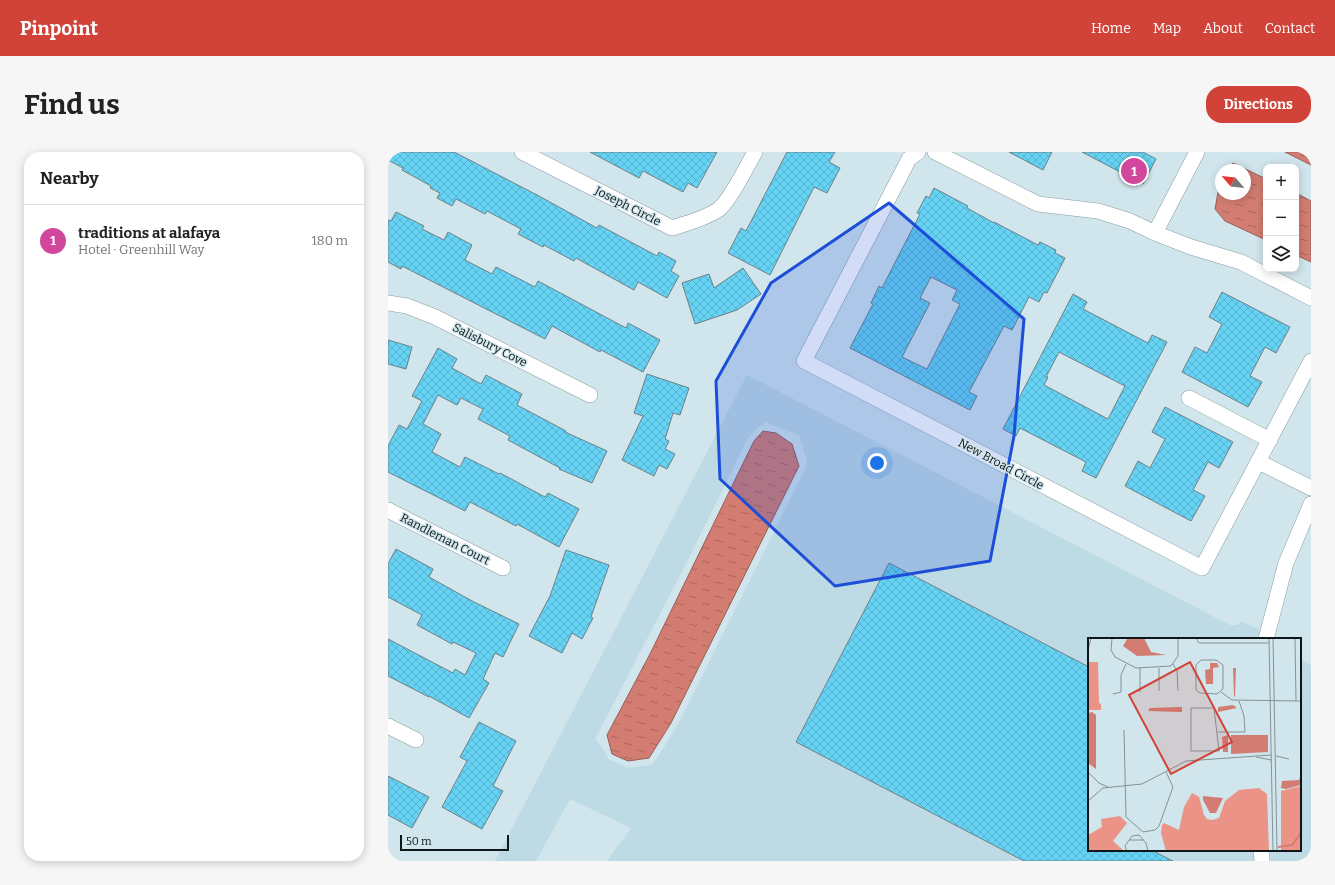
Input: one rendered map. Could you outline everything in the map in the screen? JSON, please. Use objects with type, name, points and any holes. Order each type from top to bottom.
[{"type":"street","name":"Joseph Circle","points":[[522,152],[672,228],[700,220],[719,209],[734,189],[755,152]]},
{"type":"street","name":"New Broad Circle","points":[[918,152],[909,159],[804,361],[1202,568],[1311,361]]},
{"type":"street","points":[[934,152],[1038,204],[1098,212],[1130,221],[1155,233],[1191,247],[1241,262],[1311,298]]},
{"type":"street","points":[[1155,233],[1197,152]]},
{"type":"street","name":"Salisbury Cove","points":[[388,302],[407,306],[435,317],[590,395]]},
{"type":"street","points":[[1189,398],[1270,440]]},
{"type":"street","points":[[1259,462],[1311,488]]},
{"type":"street","points":[[1266,638],[1286,563],[1311,504]]},
{"type":"street","name":"Randleman Court","points":[[388,510],[503,568]]},
{"type":"street","points":[[388,726],[416,740]]},
{"type":"street","points":[[1261,851],[1262,861]]},
{"type":"highlighted area","points":[[889,203],[1024,319],[1014,436],[990,561],[835,586],[720,479],[716,381],[771,283]]},
{"type":"shaded area","points":[[747,375],[1230,625],[1237,625],[1241,621],[1260,630],[1257,638],[1088,638],[1088,851],[1253,851],[1254,861],[607,861],[631,828],[570,799],[536,861],[495,861]],"holes":[[[765,422],[799,435],[807,461],[805,469],[677,726],[654,763],[650,765],[628,768],[608,759],[604,750],[595,739],[688,560],[748,438]]]},
{"type":"shaded area","points":[[1301,660],[1311,665],[1311,861],[1271,861],[1270,851],[1301,851]]},
{"type":"water","points":[[1285,152],[1311,152],[1311,165]]},
{"type":"water","points":[[1251,172],[1263,178],[1263,239],[1225,221],[1215,209],[1217,200],[1251,200]]},
{"type":"water","points":[[1299,195],[1311,201],[1311,262],[1299,256]]},
{"type":"water","points":[[763,431],[776,433],[792,444],[799,466],[671,723],[649,758],[628,761],[612,754],[607,735],[650,654],[754,441]]},
{"type":"building","points":[[388,152],[454,152],[597,228],[599,225],[657,256],[659,252],[676,261],[671,271],[679,276],[667,298],[638,282],[634,290],[576,258],[574,261],[544,245],[543,247],[518,234],[521,229],[487,211],[485,214],[456,199],[452,206],[437,198],[440,193],[430,188],[431,186],[402,170],[403,168],[388,160]]},
{"type":"building","points":[[590,152],[717,152],[697,188],[688,183],[683,192],[643,171],[639,178]]},
{"type":"building","points":[[787,152],[835,152],[829,162],[840,168],[827,193],[814,187],[770,275],[728,253],[741,228],[746,231]]},
{"type":"building","points":[[1009,152],[1052,152],[1043,170]]},
{"type":"building","points":[[1082,152],[1143,152],[1156,159],[1143,184]]},
{"type":"building","points":[[934,188],[968,206],[967,208],[994,223],[1038,245],[1040,242],[1056,250],[1055,253],[1065,258],[1047,293],[1044,292],[1039,302],[1029,297],[1012,330],[1004,326],[969,392],[977,396],[970,410],[850,348],[873,304],[871,303],[879,286],[882,288],[920,214],[917,213],[926,196],[929,198]],"holes":[[[931,277],[957,290],[952,300],[960,304],[927,369],[902,357],[930,303],[920,298]]]},
{"type":"building","points":[[396,212],[424,226],[422,229],[444,240],[448,232],[472,245],[465,260],[492,274],[496,267],[535,287],[538,281],[626,328],[628,323],[660,340],[643,372],[601,350],[600,352],[552,326],[545,339],[402,266],[401,269],[388,262],[388,220],[391,221]]},
{"type":"building","points":[[743,268],[761,294],[737,310],[695,324],[682,283],[709,274],[714,288]]},
{"type":"building","points":[[1222,292],[1290,327],[1276,353],[1265,347],[1250,376],[1262,382],[1248,407],[1182,372],[1195,347],[1207,353],[1222,324],[1209,317]]},
{"type":"building","points":[[1073,294],[1087,302],[1083,309],[1148,343],[1152,335],[1167,342],[1096,478],[1082,471],[1086,462],[1020,428],[1016,436],[1003,429]],"holes":[[[1059,352],[1125,386],[1108,419],[1044,385],[1048,377],[1046,377]]]},
{"type":"building","points":[[388,340],[412,347],[406,369],[388,364]]},
{"type":"building","points":[[438,348],[457,359],[452,368],[481,384],[486,375],[522,394],[517,405],[566,431],[565,432],[607,451],[592,483],[559,469],[560,468],[508,440],[510,436],[478,419],[483,409],[461,398],[457,405],[438,395],[423,424],[441,434],[432,452],[460,467],[465,457],[499,474],[500,473],[545,497],[548,493],[579,509],[559,547],[517,524],[516,526],[470,502],[465,511],[388,472],[388,446],[399,425],[407,429],[422,401],[412,396]]},
{"type":"building","points":[[647,374],[689,388],[680,415],[673,413],[665,439],[669,441],[665,449],[675,454],[667,469],[659,465],[654,476],[622,460],[643,416],[634,413]]},
{"type":"building","points":[[1165,407],[1233,442],[1219,468],[1208,462],[1193,490],[1205,496],[1191,521],[1125,486],[1138,461],[1150,468],[1165,439],[1152,432]]},
{"type":"building","points":[[396,549],[433,569],[429,577],[474,602],[519,624],[503,657],[495,653],[483,679],[489,683],[469,718],[388,676],[388,639],[453,673],[455,669],[465,675],[476,653],[453,642],[452,644],[417,625],[422,615],[388,597],[388,564]]},
{"type":"building","points":[[566,550],[609,565],[591,617],[593,618],[582,639],[572,633],[562,653],[529,636],[550,596]]},
{"type":"building","points":[[889,563],[1088,666],[1088,851],[1153,851],[1173,861],[1024,861],[796,742]]},
{"type":"building","points":[[479,722],[516,741],[493,786],[503,791],[482,829],[442,807],[467,761],[460,757]]},
{"type":"building","points":[[388,776],[429,797],[412,828],[388,815]]},
{"type":"place","name":"traditions at alafaya","points":[[1134,171]]}]
